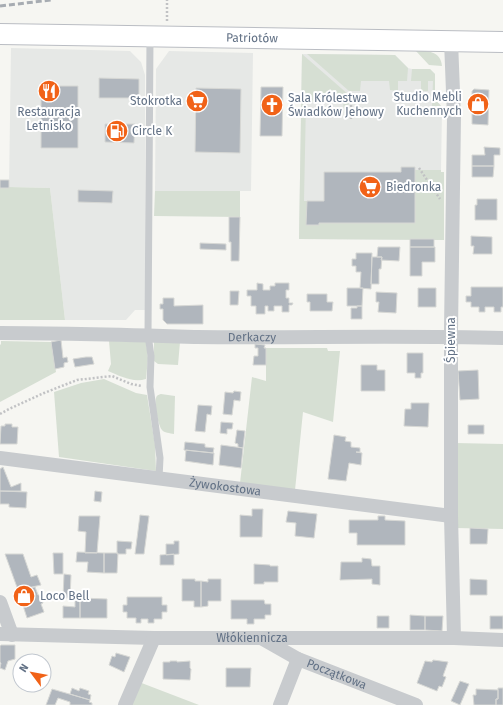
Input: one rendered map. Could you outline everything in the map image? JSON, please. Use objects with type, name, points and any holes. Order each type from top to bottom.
[{"type":"main road","name":"Patriotów","points":[[0,34],[503,42]]},
{"type":"street","name":"Śpiewna","points":[[451,41],[454,117],[451,336],[451,516],[454,638]]},
{"type":"street","name":"Derkaczy","points":[[0,333],[212,337],[451,336],[503,338]]},
{"type":"street","name":"Żywokostowa","points":[[0,458],[451,516]]},
{"type":"street","points":[[0,602],[6,635]]},
{"type":"street","name":"Włókiennicza","points":[[6,635],[154,638],[454,638],[503,640]]},
{"type":"street","points":[[125,705],[154,638]]},
{"type":"street","name":"Początkowa","points":[[261,638],[298,659],[416,705]]},
{"type":"street","points":[[280,705],[298,659]]},
{"type":"lane","points":[[150,37],[148,335],[151,356],[150,387],[159,441],[159,478]]},
{"type":"path","points":[[350,119],[351,96]]},
{"type":"path","points":[[419,168],[443,203]]},
{"type":"path","points":[[0,414],[44,393],[77,380],[112,376],[131,384],[150,387]]},
{"type":"shaded area","points":[[11,48],[130,51],[141,62],[145,75],[145,310],[135,310],[126,320],[65,320],[50,188],[9,187]]},
{"type":"shaded area","points":[[415,50],[433,53],[439,57],[442,66],[429,65]]},
{"type":"shaded area","points":[[169,51],[253,53],[251,191],[155,191],[156,69]]},
{"type":"shaded area","points":[[302,54],[395,55],[408,68],[430,69],[435,74],[435,99],[441,106],[442,111],[441,172],[444,172],[444,240],[299,239]]},
{"type":"shaded area","points":[[302,54],[349,95],[348,113],[344,113],[343,102],[306,102],[304,201],[307,201],[307,225],[319,225],[319,223],[415,223],[415,170],[441,170],[441,172],[444,172],[444,240],[299,239]]},
{"type":"shaded area","points":[[307,54],[395,55],[408,68],[407,81],[398,81],[398,91],[390,90],[389,81],[361,81],[360,91],[349,91]]},
{"type":"shaded area","points":[[412,69],[430,69],[435,74],[435,99],[441,106],[432,106],[433,81],[428,81],[428,91],[421,91],[421,81],[411,81]]},
{"type":"shaded area","points":[[0,188],[50,188],[65,320],[0,320]]},
{"type":"shaded area","points":[[155,191],[240,191],[240,217],[154,216]]},
{"type":"shaded area","points":[[1,341],[51,342],[56,372],[0,402]]},
{"type":"shaded area","points":[[109,341],[146,341],[148,358],[146,379],[131,380],[108,371],[111,364]]},
{"type":"shaded area","points":[[154,341],[180,342],[178,365],[158,364],[154,361]]},
{"type":"shaded area","points":[[266,348],[327,348],[328,351],[340,351],[333,422],[303,412],[295,490],[240,483],[252,377],[266,381]]},
{"type":"shaded area","points":[[104,379],[136,393],[147,395],[155,445],[156,471],[59,457],[54,392],[81,383]]},
{"type":"shaded area","points":[[161,394],[175,396],[174,434],[163,431],[159,424],[156,409],[156,398]]},
{"type":"shaded area","points":[[455,443],[503,444],[503,529],[456,528]]},
{"type":"shaded area","points":[[139,682],[199,705],[130,705]]},
{"type":"building","points":[[99,78],[139,79],[139,98],[99,98]]},
{"type":"building","points":[[41,86],[78,86],[78,148],[41,148]]},
{"type":"building","points":[[261,87],[283,87],[282,136],[260,136]]},
{"type":"building","points":[[196,88],[241,89],[240,153],[195,152]]},
{"type":"building","points":[[474,89],[489,90],[488,125],[472,124],[472,91]]},
{"type":"building","points":[[105,124],[135,124],[134,143],[105,142]]},
{"type":"building","points":[[484,147],[500,148],[500,155],[494,155],[494,166],[472,166],[472,155],[485,155]]},
{"type":"building","points":[[472,166],[494,166],[493,177],[472,177]]},
{"type":"building","name":"Biedronka","points":[[401,167],[415,167],[415,223],[319,223],[319,225],[306,225],[307,201],[324,201],[324,172],[401,172]]},
{"type":"building","points":[[0,180],[9,180],[9,188],[0,188]]},
{"type":"building","points":[[78,190],[113,191],[112,203],[78,202]]},
{"type":"building","points":[[477,199],[497,199],[497,220],[475,220],[475,205],[477,205]]},
{"type":"building","points":[[229,217],[240,217],[239,261],[231,261]]},
{"type":"building","points":[[471,236],[492,237],[492,254],[473,254],[474,246],[471,246]]},
{"type":"building","points":[[410,239],[434,239],[434,247],[410,247]]},
{"type":"building","points":[[200,243],[226,244],[226,250],[200,249]]},
{"type":"building","points":[[378,247],[400,247],[399,261],[381,260],[382,257],[377,257]]},
{"type":"building","points":[[410,247],[435,247],[435,262],[422,262],[422,276],[410,276]]},
{"type":"building","points":[[356,253],[372,253],[371,289],[360,288],[361,272],[356,272],[356,266],[352,266],[352,259],[356,259]]},
{"type":"building","points":[[372,257],[382,257],[381,269],[379,269],[379,284],[371,284]]},
{"type":"building","points":[[257,283],[263,284],[263,290],[270,290],[270,286],[275,286],[275,283],[289,283],[289,290],[286,290],[286,298],[289,298],[289,303],[293,303],[292,305],[289,305],[289,312],[282,312],[282,306],[274,306],[274,311],[268,311],[268,306],[265,306],[265,314],[256,314],[256,306],[251,306],[251,296],[247,296],[247,290],[257,290]]},
{"type":"building","points":[[471,287],[503,287],[503,307],[501,307],[501,312],[494,312],[494,307],[485,307],[485,312],[479,312],[479,307],[471,307],[471,302],[466,302],[466,296],[471,296]]},
{"type":"building","points":[[347,288],[363,288],[362,306],[347,306]]},
{"type":"building","points":[[418,288],[436,288],[436,307],[418,307]]},
{"type":"building","points":[[230,291],[239,291],[238,305],[230,305]]},
{"type":"building","points":[[376,292],[397,293],[396,313],[378,312],[379,302],[376,302]]},
{"type":"building","points":[[307,294],[327,294],[327,302],[333,302],[332,311],[310,311],[310,302],[307,302]]},
{"type":"building","points":[[163,298],[174,298],[174,306],[203,305],[203,324],[167,324],[163,320],[163,309],[160,309],[160,304],[163,304]]},
{"type":"building","points":[[357,306],[362,306],[362,319],[351,319],[351,308],[357,308]]},
{"type":"building","points":[[61,340],[63,358],[67,357],[68,362],[64,363],[64,367],[55,369],[51,342]]},
{"type":"building","points":[[255,344],[265,345],[266,365],[253,365],[254,356],[258,356],[258,348],[255,348]]},
{"type":"building","points":[[407,353],[423,353],[423,373],[421,373],[421,378],[415,378],[415,373],[407,373]]},
{"type":"building","points":[[92,357],[94,364],[75,367],[73,359]]},
{"type":"building","points":[[361,365],[377,365],[377,370],[385,370],[385,391],[361,391]]},
{"type":"building","points":[[478,370],[479,399],[460,400],[458,371]]},
{"type":"building","points":[[234,391],[241,392],[240,401],[234,400],[232,415],[223,414],[225,392],[233,393]]},
{"type":"building","points":[[411,403],[429,403],[428,427],[404,426],[405,409],[411,409]]},
{"type":"building","points":[[198,405],[212,406],[211,415],[207,414],[205,432],[195,431]]},
{"type":"building","points":[[221,422],[233,423],[232,429],[227,429],[227,434],[220,433]]},
{"type":"building","points":[[5,424],[12,424],[12,427],[18,427],[17,444],[0,444],[1,426],[5,426]]},
{"type":"building","points":[[468,425],[484,425],[484,434],[468,434]]},
{"type":"building","points":[[237,430],[245,431],[243,448],[238,447],[238,444],[235,443]]},
{"type":"building","points":[[334,435],[346,437],[345,441],[351,442],[351,447],[360,448],[360,452],[356,452],[362,453],[361,465],[349,463],[346,481],[328,479]]},
{"type":"building","points":[[185,442],[205,444],[205,447],[214,448],[213,453],[184,450]]},
{"type":"building","points":[[221,445],[243,448],[241,468],[219,465]]},
{"type":"building","points":[[186,450],[214,453],[213,465],[185,461]]},
{"type":"building","points":[[3,467],[11,487],[21,483],[21,491],[0,491],[0,469]]},
{"type":"building","points":[[0,491],[27,492],[26,508],[9,507],[9,504],[0,504]]},
{"type":"building","points":[[95,491],[102,492],[101,502],[94,501]]},
{"type":"building","points":[[252,509],[263,509],[262,537],[240,537],[240,515],[252,516]]},
{"type":"building","points":[[288,511],[317,514],[314,538],[295,536],[296,523],[286,522]]},
{"type":"building","points":[[140,515],[149,516],[144,554],[135,554]]},
{"type":"building","points":[[79,516],[100,516],[97,553],[85,553],[86,532],[78,531]]},
{"type":"building","points":[[378,516],[385,516],[385,520],[405,521],[405,545],[357,545],[357,533],[349,533],[349,520],[378,520]]},
{"type":"building","points":[[470,528],[488,529],[487,544],[470,544]]},
{"type":"building","points":[[117,541],[132,542],[131,549],[126,549],[126,554],[117,554]]},
{"type":"building","points":[[174,541],[179,541],[179,554],[166,555],[166,544],[174,544]]},
{"type":"building","points":[[77,552],[104,553],[104,573],[87,572],[88,562],[76,562]]},
{"type":"building","points":[[53,553],[63,553],[63,574],[54,574]]},
{"type":"building","points":[[104,553],[118,553],[117,573],[104,573]]},
{"type":"building","points":[[5,554],[23,554],[31,577],[37,575],[41,585],[18,590]]},
{"type":"building","points":[[174,554],[174,565],[160,565],[160,555]]},
{"type":"building","points":[[362,558],[371,559],[372,566],[380,566],[380,585],[372,584],[372,579],[340,580],[341,562],[362,562]]},
{"type":"building","points":[[254,564],[278,566],[278,582],[254,584]]},
{"type":"building","points":[[64,574],[71,575],[70,598],[63,598]]},
{"type":"building","points":[[182,579],[195,579],[195,581],[201,581],[201,607],[194,607],[194,601],[182,601]]},
{"type":"building","points":[[208,579],[221,579],[221,601],[208,601],[208,606],[201,607],[201,581],[208,582]]},
{"type":"building","points":[[470,579],[487,580],[487,595],[470,595]]},
{"type":"building","points":[[35,587],[43,603],[41,604],[44,612],[27,618],[18,590]]},
{"type":"building","points":[[127,597],[162,597],[162,605],[167,605],[167,612],[162,612],[162,619],[154,619],[154,623],[148,623],[148,619],[141,619],[141,623],[136,623],[136,618],[127,618],[127,612],[123,612],[123,605],[127,605]]},
{"type":"building","points":[[75,598],[80,598],[80,618],[63,618],[63,606],[75,607]]},
{"type":"building","points":[[80,598],[107,599],[107,618],[80,618]]},
{"type":"building","points":[[231,600],[264,600],[265,604],[271,604],[271,615],[265,615],[265,619],[254,619],[254,624],[247,624],[247,619],[231,619]]},
{"type":"building","points":[[410,615],[425,616],[425,630],[410,630]]},
{"type":"building","points":[[377,616],[389,616],[389,628],[377,628]]},
{"type":"building","points":[[425,616],[443,616],[442,631],[425,630]]},
{"type":"building","points":[[490,616],[503,616],[503,629],[490,629]]},
{"type":"building","points":[[15,645],[15,653],[12,653],[12,660],[8,661],[5,670],[0,668],[0,646]]},
{"type":"building","points":[[116,653],[130,657],[124,672],[109,665],[112,656],[115,657]]},
{"type":"building","points":[[433,660],[448,662],[443,676],[446,677],[442,687],[439,686],[437,691],[417,683],[425,661],[432,662]]},
{"type":"building","points":[[190,661],[190,680],[163,679],[163,662]]},
{"type":"building","points":[[226,668],[251,668],[250,687],[226,687]]},
{"type":"building","points":[[460,681],[469,684],[460,705],[451,701]]},
{"type":"building","points":[[72,688],[79,691],[80,688],[89,691],[88,694],[91,695],[90,700],[70,694]]},
{"type":"building","points":[[498,688],[503,688],[503,705],[496,705],[496,699],[498,699]]},
{"type":"building","points":[[52,689],[90,700],[89,702],[92,703],[92,705],[70,705],[70,702],[58,698],[55,705],[46,705],[50,693],[52,693]]},
{"type":"building","points":[[476,689],[498,690],[496,705],[474,705],[473,695],[476,695]]},
{"type":"railway","points":[[0,6],[51,0]]},
{"type":"place","name":"Restauracja Letnisko","points":[[49,91]]},
{"type":"place","name":"Stokrotka","points":[[197,101]]},
{"type":"place","name":"Studio Mebli Kuchennych","points":[[478,104]]},
{"type":"place","name":"Sala Królestwa Świadków Jehowy","points":[[272,105]]},
{"type":"place","name":"Circle K","points":[[117,131]]},
{"type":"place","name":"Biedronka","points":[[370,187]]},
{"type":"place","name":"Loco Bell","points":[[24,596]]}]
